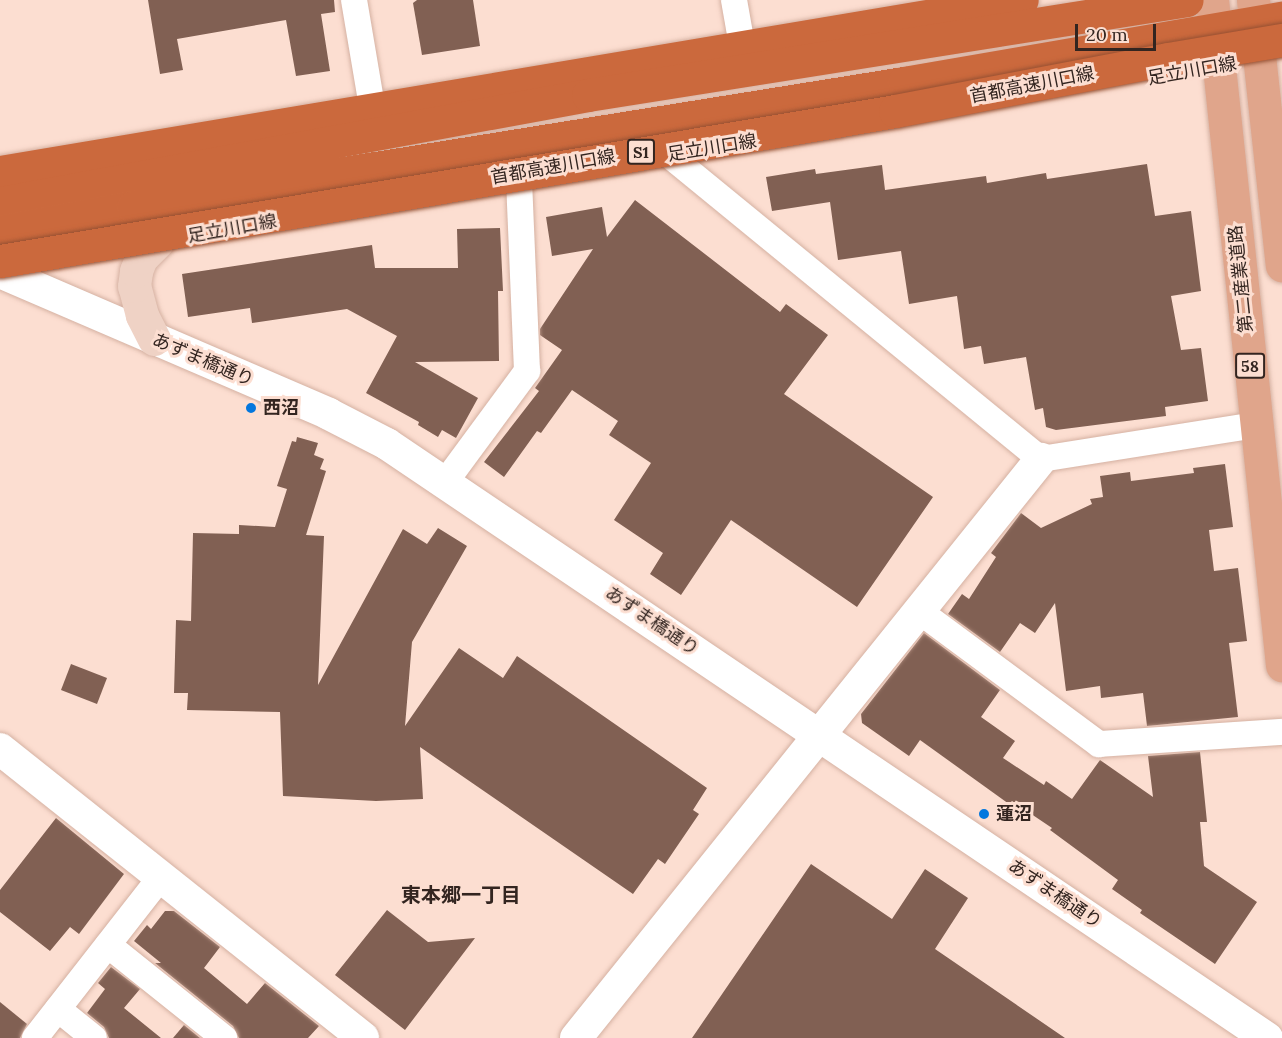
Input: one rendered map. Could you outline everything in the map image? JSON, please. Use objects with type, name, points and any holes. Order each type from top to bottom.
[{"type":"highway","points":[[0,172],[1022,0]]},
{"type":"highway","points":[[0,203],[588,95],[1187,0]]},
{"type":"highway","points":[[0,232],[133,207],[592,134],[1213,15],[1269,33]]},
{"type":"highway","name":"首都高速川口線","points":[[0,261],[895,111],[1168,59],[1269,33]]},
{"type":"main road","points":[[0,157],[943,0]]},
{"type":"main road","name":"第二産業道路","points":[[1213,15],[1282,665]]},
{"type":"main road","points":[[1269,33],[1282,265]]},
{"type":"main road","name":"足立川口線","points":[[0,270],[519,180],[899,121],[1218,66],[1269,33]]},
{"type":"main road","points":[[154,339],[142,315],[134,286],[141,258],[158,241]]},
{"type":"street","points":[[354,0],[370,95]]},
{"type":"street","points":[[734,0],[740,33]]},
{"type":"street","points":[[669,155],[1041,459]]},
{"type":"street","points":[[446,481],[528,371],[519,180]]},
{"type":"street","name":"あずま橋通り","points":[[0,270],[328,414],[387,444],[446,481],[1267,1038]]},
{"type":"street","points":[[576,1038],[1041,459],[1256,425]]},
{"type":"street","points":[[919,611],[1100,744],[1282,732]]},
{"type":"street","points":[[0,749],[363,1038]]},
{"type":"street","points":[[35,1038],[161,877]]},
{"type":"street","points":[[108,945],[224,1038]]},
{"type":"street","points":[[58,1009],[94,1038]]},
{"type":"building","points":[[148,0],[334,0],[335,12],[321,14],[330,71],[296,76],[286,20],[177,39],[183,70],[160,74]]},
{"type":"building","points":[[417,0],[473,0],[480,46],[422,55],[413,3]]},
{"type":"building","points":[[1147,164],[1155,216],[1191,211],[1201,291],[1171,296],[1181,350],[1201,348],[1208,401],[1165,407],[1166,416],[1056,430],[1046,427],[1043,408],[1035,410],[1026,357],[984,364],[981,346],[964,349],[957,296],[909,304],[901,251],[838,260],[830,202],[772,211],[766,177],[815,169],[816,174],[882,165],[885,190],[986,176],[987,183],[1046,173],[1047,179]]},
{"type":"building","points":[[635,200],[780,312],[786,304],[828,335],[784,394],[933,497],[857,607],[731,520],[681,595],[650,574],[663,553],[614,520],[651,463],[609,435],[618,421],[572,390],[541,433],[537,431],[504,477],[484,462],[539,391],[535,388],[562,350],[540,335],[540,329],[593,249],[552,256],[546,217],[602,207],[607,237]]},
{"type":"building","points":[[500,228],[503,291],[498,291],[499,361],[415,362],[478,398],[456,438],[442,430],[438,437],[418,425],[419,422],[366,393],[397,336],[347,309],[252,323],[250,308],[188,317],[182,274],[372,245],[375,268],[458,268],[457,229]]},
{"type":"building","points":[[297,437],[318,443],[314,455],[324,459],[320,469],[326,471],[306,535],[324,536],[318,685],[403,529],[427,544],[438,528],[467,546],[412,642],[405,726],[459,648],[503,678],[517,656],[707,788],[693,810],[699,814],[665,864],[658,859],[633,894],[420,747],[423,799],[376,801],[283,796],[280,712],[187,710],[188,693],[174,693],[176,620],[191,621],[193,533],[239,534],[239,525],[275,527],[287,489],[277,486],[292,441],[296,442]]},
{"type":"building","points":[[1225,464],[1233,527],[1209,530],[1214,571],[1238,568],[1247,641],[1229,643],[1238,717],[1147,726],[1143,693],[1101,698],[1100,686],[1066,691],[1055,603],[1035,633],[1020,623],[1000,652],[948,614],[962,594],[969,599],[996,557],[991,553],[1021,513],[1041,528],[1092,504],[1090,499],[1103,497],[1100,476],[1130,472],[1131,481],[1194,473],[1193,468]]},
{"type":"building","points":[[924,633],[1000,690],[981,717],[1015,741],[1003,758],[1044,785],[1046,781],[1072,799],[1100,760],[1153,797],[1148,756],[1200,752],[1207,822],[1200,822],[1204,866],[1257,902],[1215,964],[1140,913],[1142,910],[1112,889],[1118,880],[1050,830],[1052,828],[1012,801],[1009,804],[920,740],[909,756],[862,723],[861,714]]},
{"type":"building","points":[[71,664],[107,678],[97,704],[61,690]]},
{"type":"building","points":[[56,818],[124,874],[79,934],[70,927],[50,951],[0,912],[0,890]]},
{"type":"building","points":[[811,864],[892,919],[925,869],[968,898],[935,949],[1065,1038],[692,1038]]},
{"type":"building","points":[[387,910],[428,942],[475,938],[405,1030],[335,975]]},
{"type":"building","points":[[165,911],[174,911],[220,947],[204,968],[247,1004],[265,983],[319,1026],[308,1038],[239,1038],[233,1026],[155,963],[161,963],[134,941],[147,925],[151,929]]},
{"type":"building","points":[[111,967],[140,989],[124,1008],[161,1038],[109,1038],[104,1027],[87,1013],[105,989],[98,983]]},
{"type":"building","points":[[0,1002],[27,1024],[20,1038],[0,1038]]},
{"type":"building","points":[[184,1025],[200,1038],[173,1038]]},
{"type":"place","name":"西沼","points":[[251,408]]},
{"type":"place","name":"蓮沼","points":[[984,814]]},
{"type":"district","name":"東本郷一丁目","points":[[461,894]]}]
